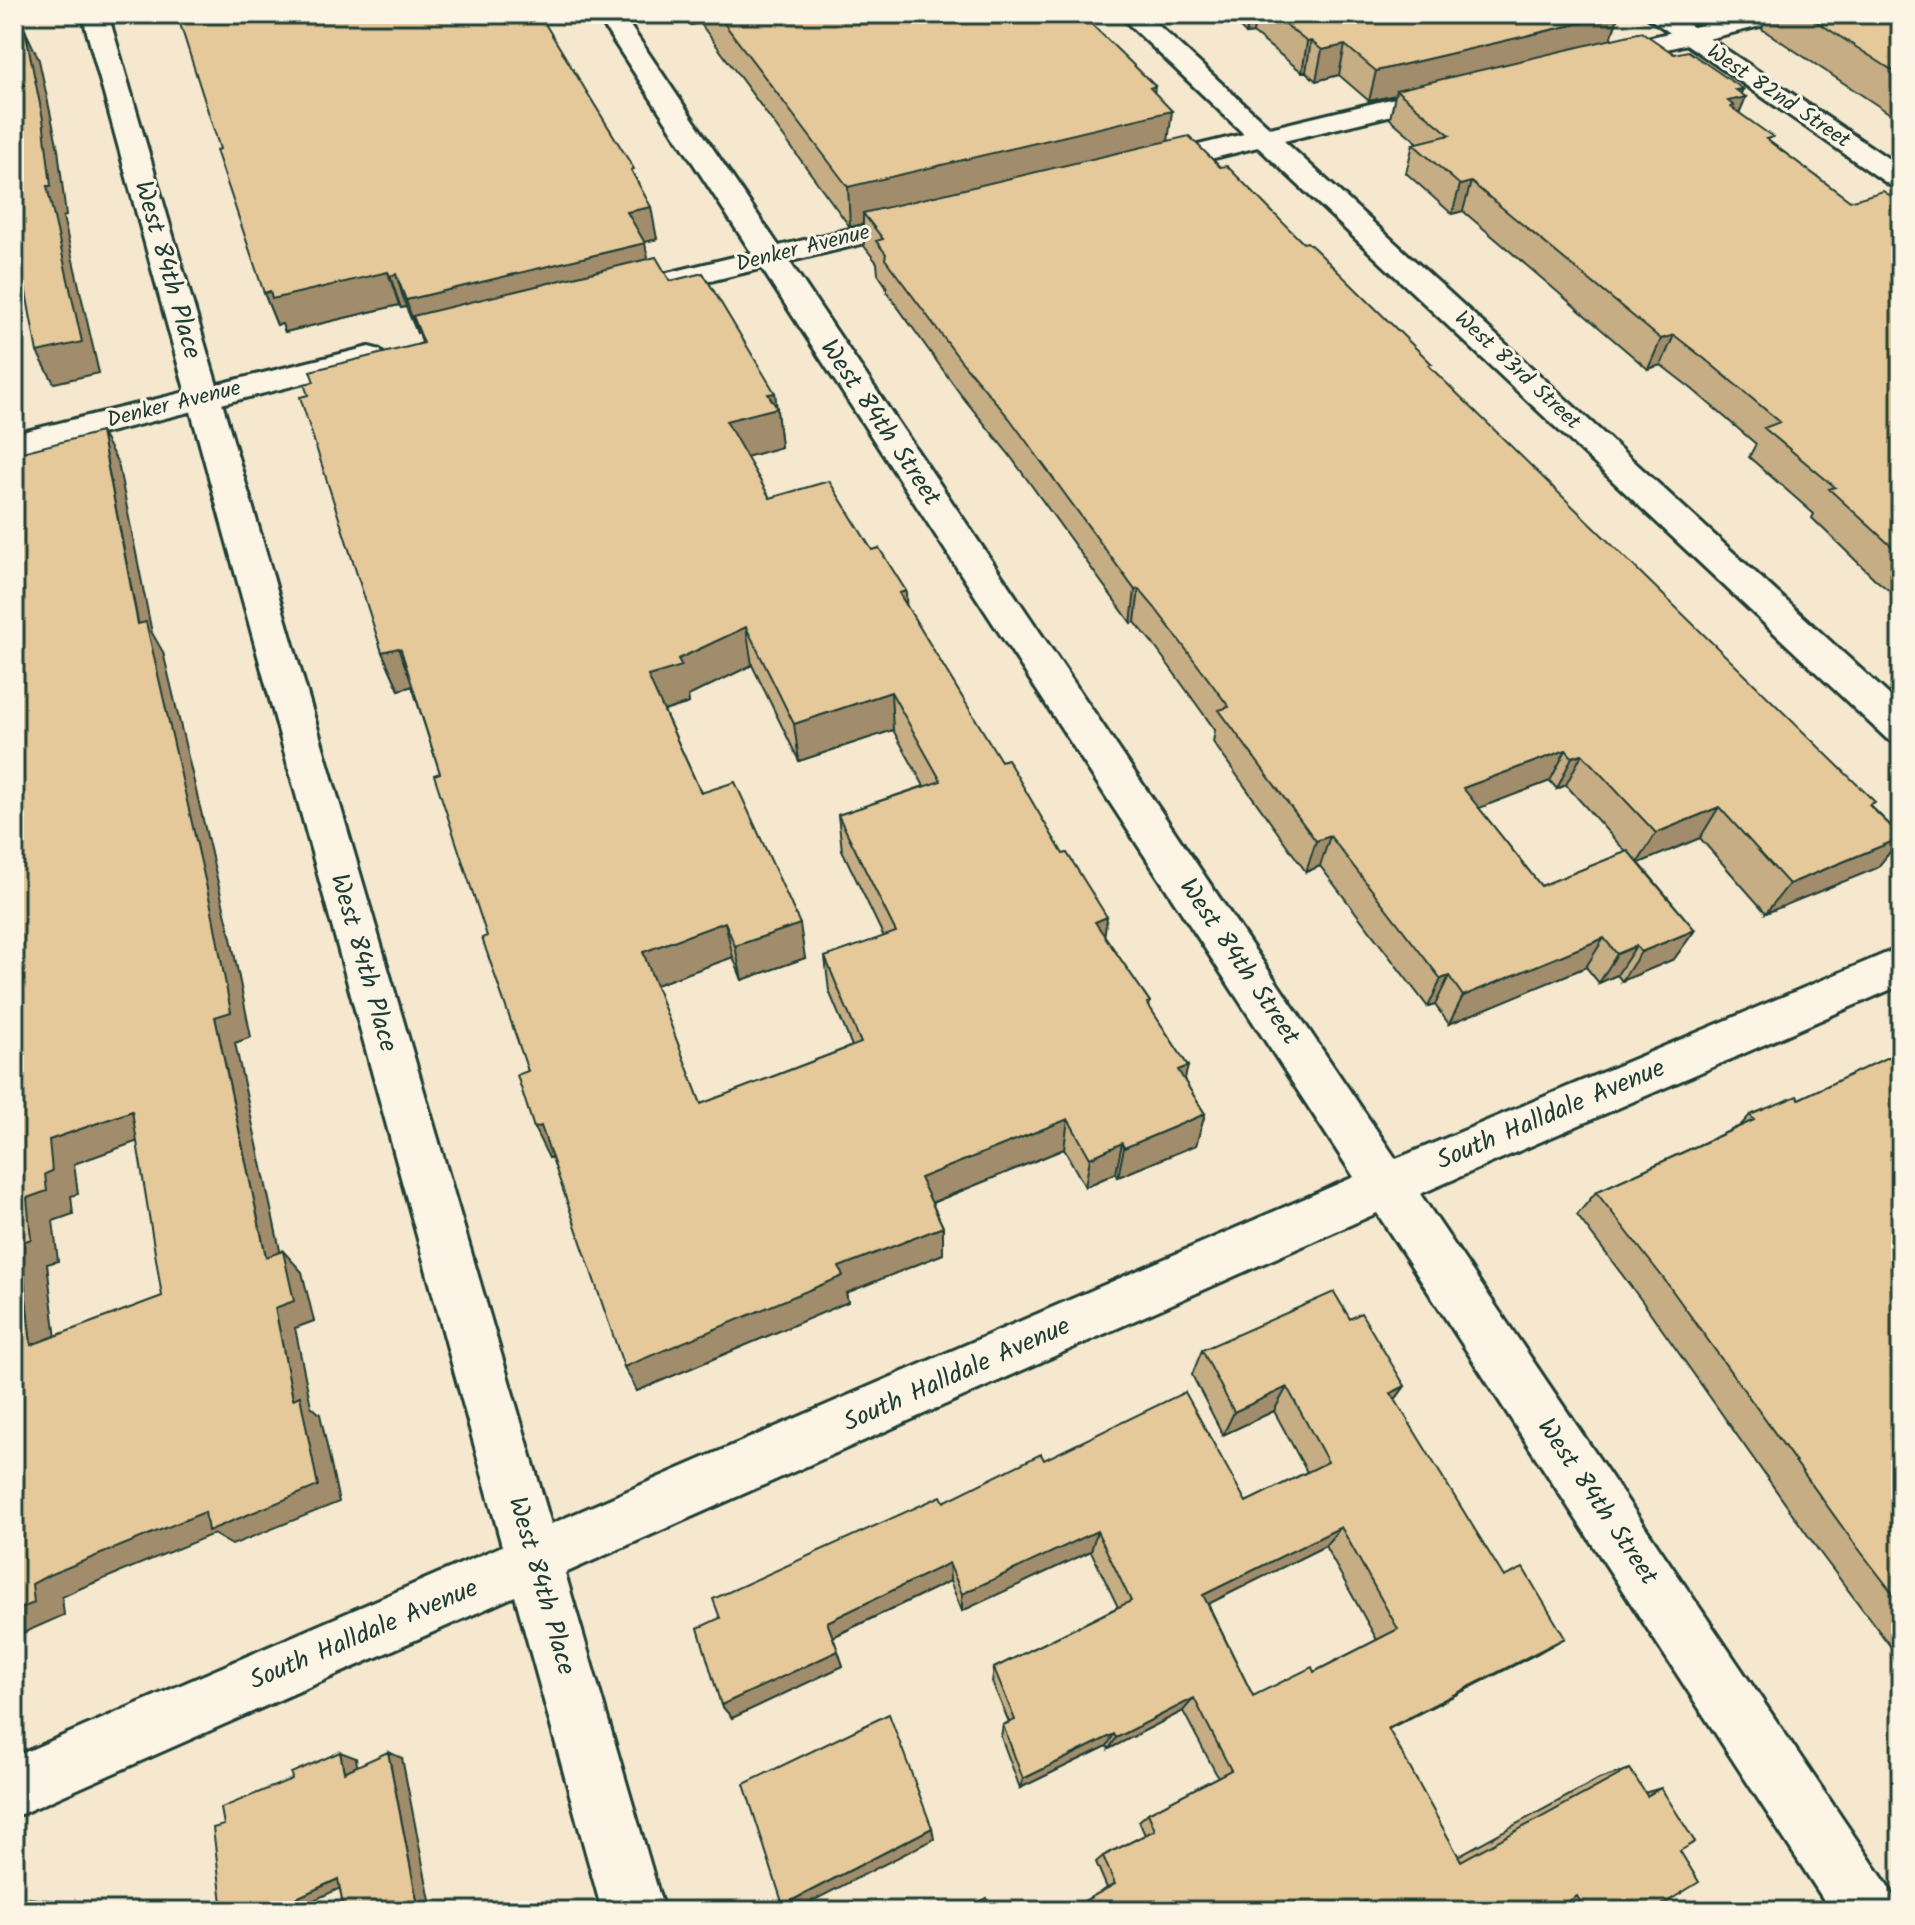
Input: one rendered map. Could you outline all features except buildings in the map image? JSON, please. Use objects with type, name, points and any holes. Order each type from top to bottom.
[{"type":"street","name":"West 84th Place","points":[[95,14],[633,1911]]},
{"type":"street","name":"West 84th Street","points":[[609,14],[1868,1911]]},
{"type":"street","name":"West 83rd Street","points":[[1131,14],[1901,729]]},
{"type":"street","name":"West 82nd Street","points":[[1656,14],[1901,180]]},
{"type":"street","points":[[1568,65],[1780,14]]},
{"type":"street","points":[[1126,171],[1477,87]]},
{"type":"street","name":"Denker Avenue","points":[[617,295],[941,216]]},
{"type":"street","name":"Denker Avenue","points":[[14,445],[402,349]]},
{"type":"street","name":"South Halldale Avenue","points":[[14,1787],[1387,1186],[1901,965]]}]
